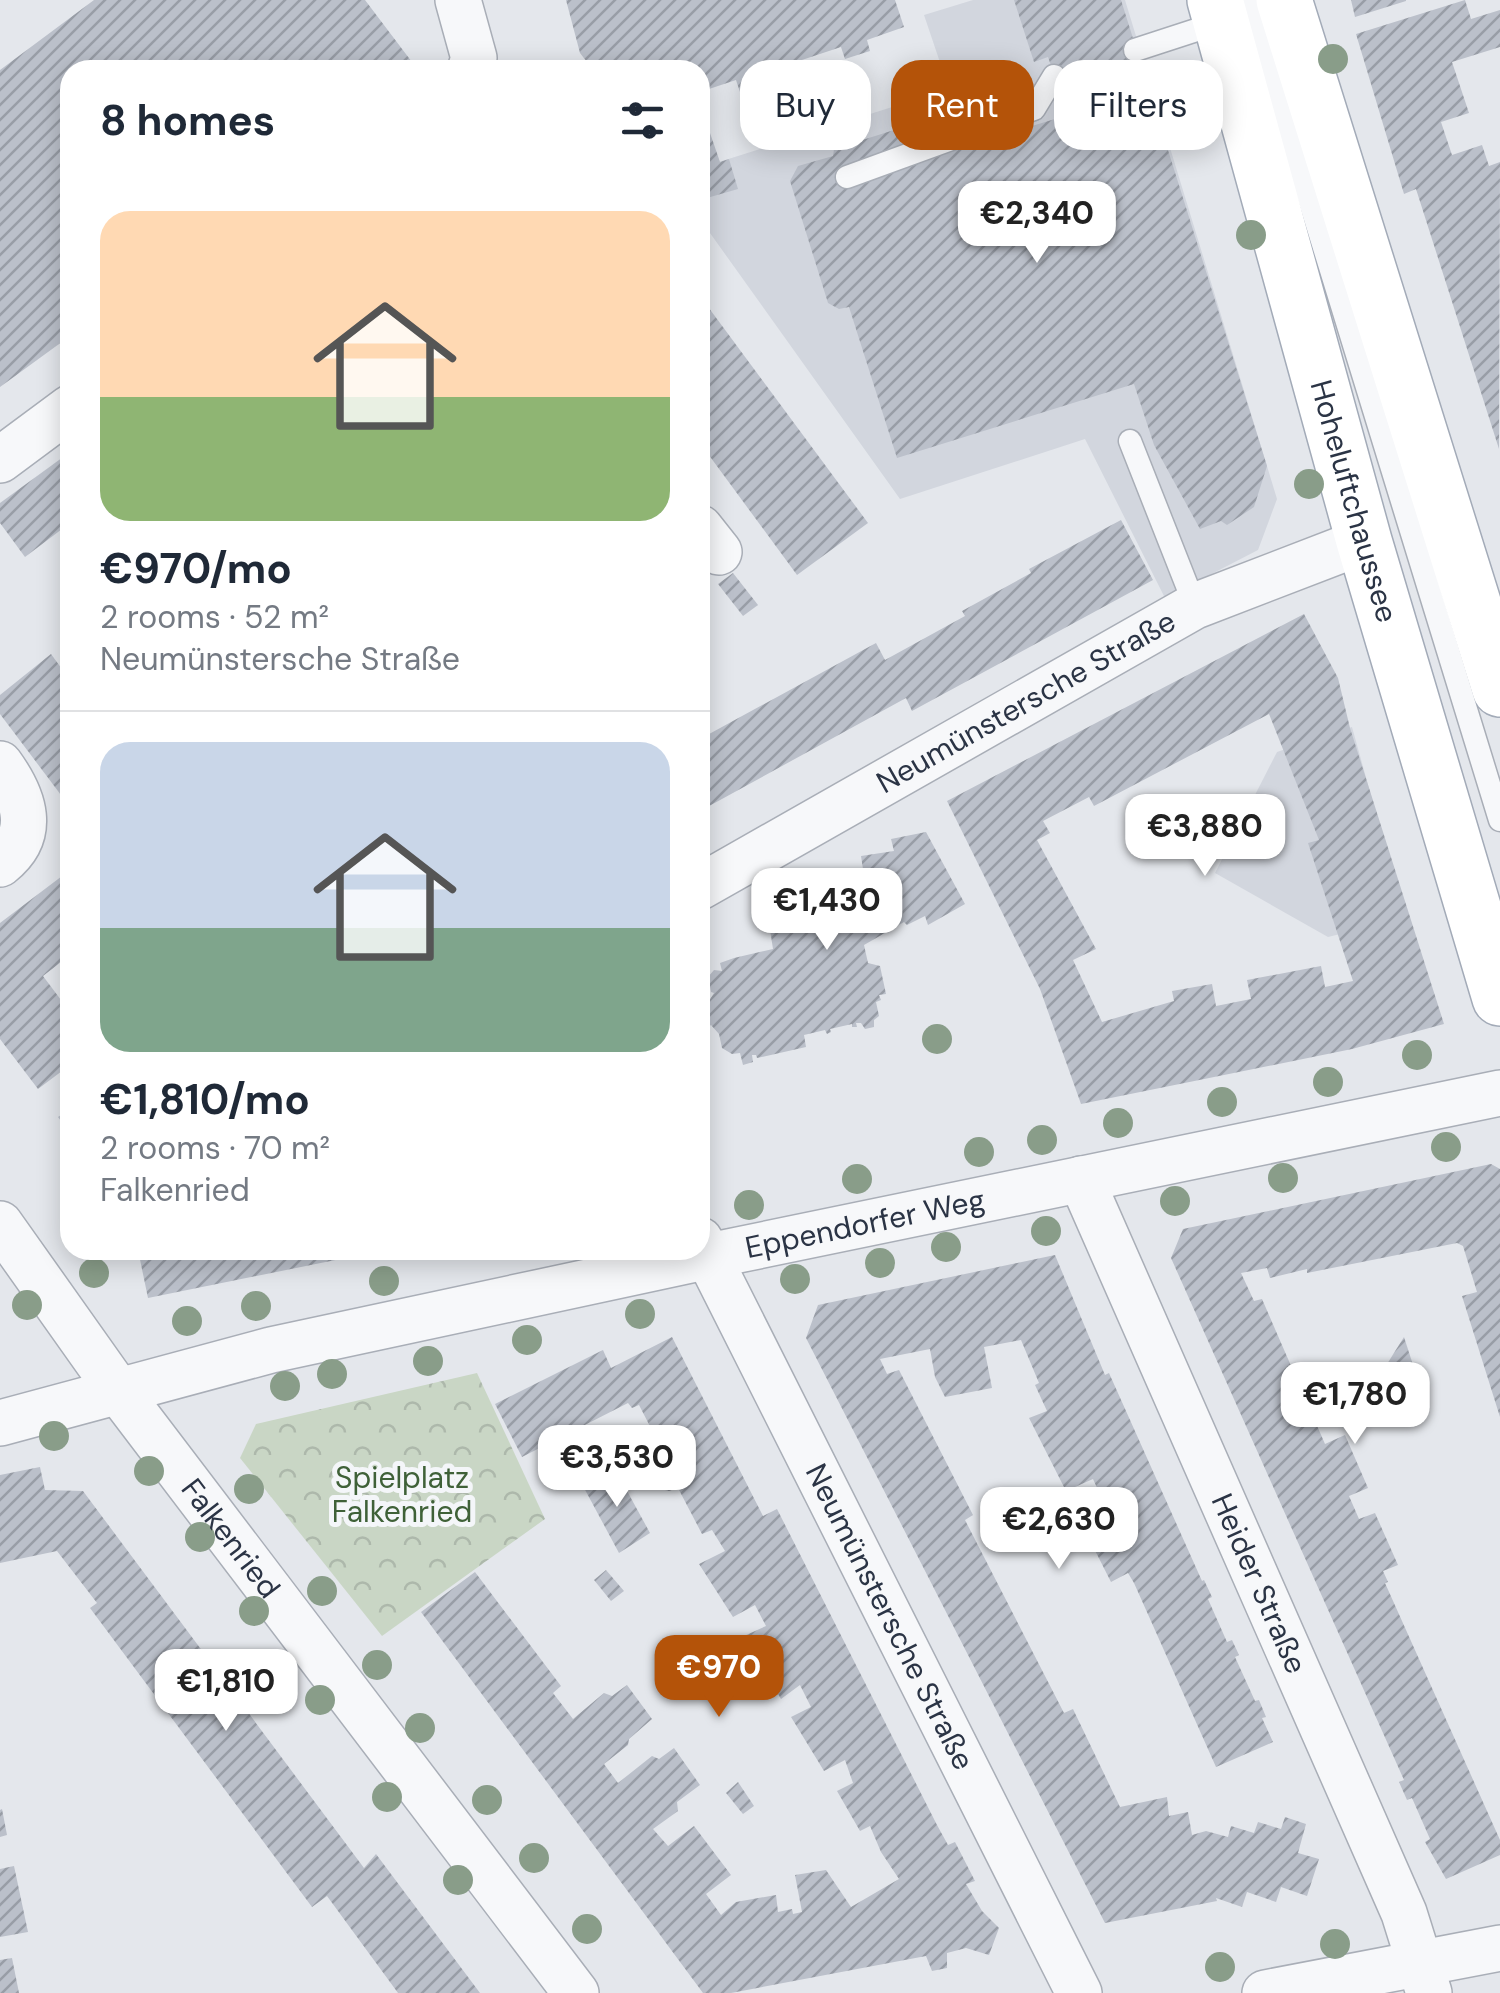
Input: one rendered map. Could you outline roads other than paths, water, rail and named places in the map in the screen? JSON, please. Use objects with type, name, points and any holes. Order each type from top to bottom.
[{"type":"main road","points":[[1284,0],[1500,689]]},
{"type":"main road","name":"Hoheluftchaussee","points":[[1228,7],[1364,541],[1500,998]]},
{"type":"street","points":[[458,0],[473,60]]},
{"type":"street","points":[[0,460],[60,415]]},
{"type":"street","name":"Neumünstersche Straße","points":[[710,881],[1195,606],[1364,541]]},
{"type":"street","points":[[0,764],[24,806],[23,832],[12,854],[0,864]]},
{"type":"street","name":"Eppendorfer Weg","points":[[710,1247],[1081,1178],[1500,1093]]},
{"type":"street","name":"Heider Straße","points":[[1081,1178],[1404,1913],[1425,1978]]},
{"type":"street","name":"Falkenried","points":[[0,1224],[119,1392],[576,1993]]},
{"type":"street","name":"Eppendorfer Weg","points":[[0,1423],[271,1350],[653,1260]]},
{"type":"street","name":"Neumünstersche Straße","points":[[710,1260],[1080,1993]]},
{"type":"street","points":[[1265,1993],[1425,1978],[1500,1948]]},
{"type":"lane","points":[[1134,50],[1228,7],[1500,820]]},
{"type":"lane","points":[[847,177],[1034,110],[1054,76]]},
{"type":"lane","points":[[1130,441],[1195,606]]},
{"type":"park label","name":"Spielplatz Falkenried","points":[[402,1495]]}]
